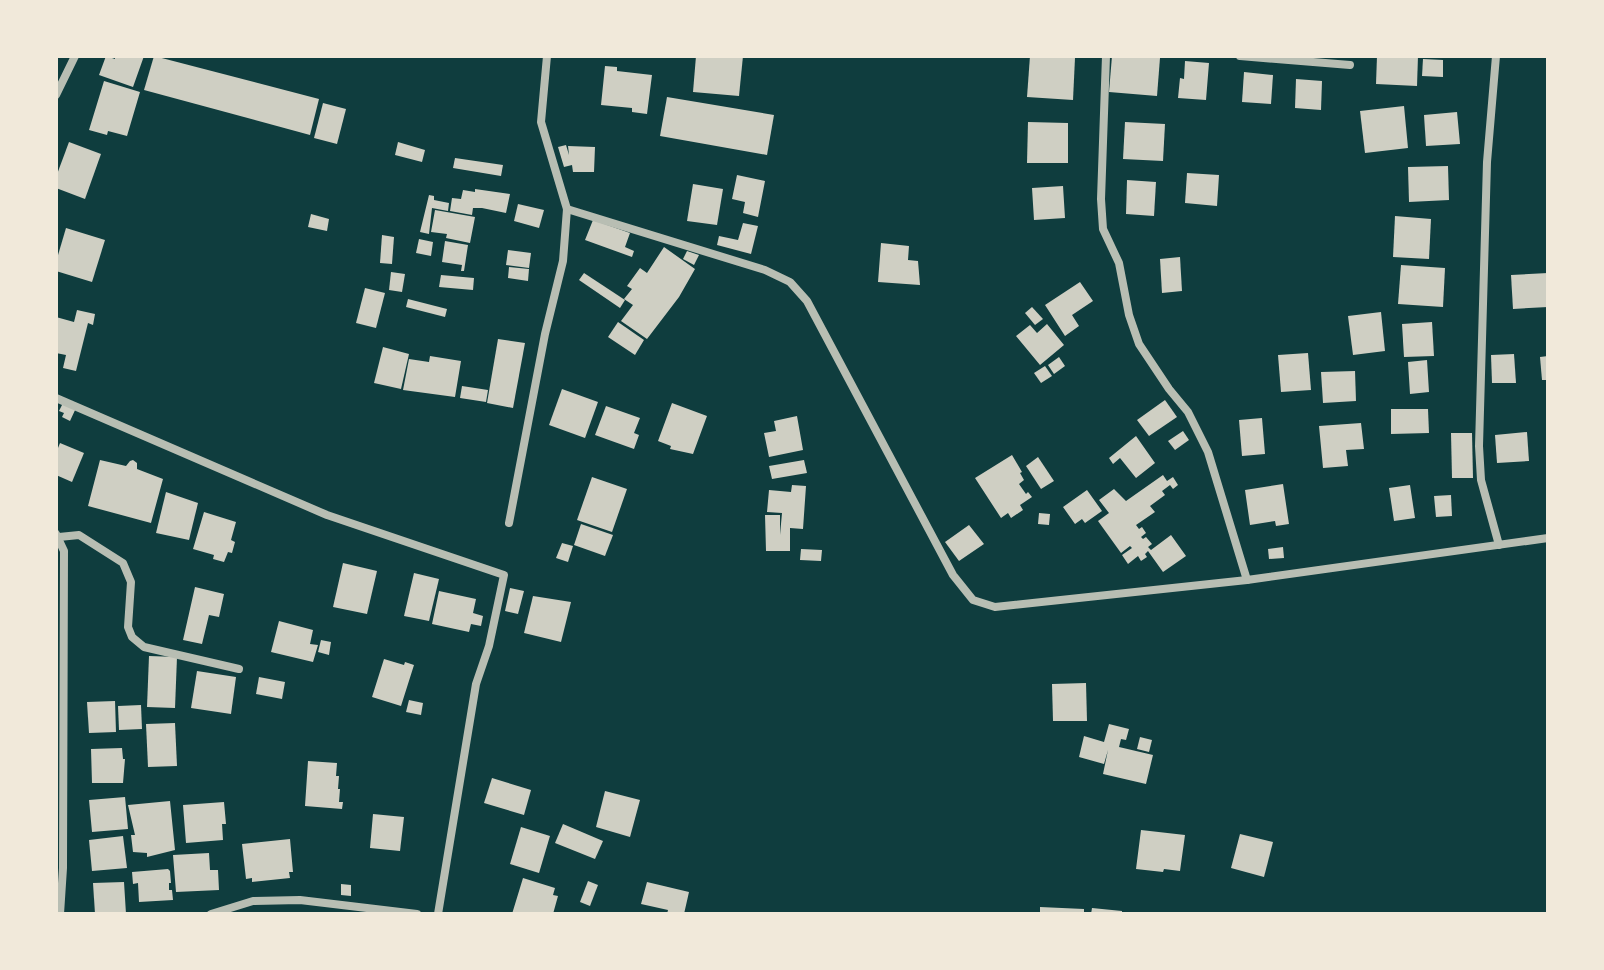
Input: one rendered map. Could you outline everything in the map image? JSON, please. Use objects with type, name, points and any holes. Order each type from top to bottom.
[{"type":"street","points":[[56,95],[75,56]]},
{"type":"street","points":[[509,523],[545,334],[563,261],[567,209],[541,122],[547,56]]},
{"type":"street","points":[[1106,56],[1101,199],[1103,229],[1119,263],[1129,315],[1139,344],[1188,412],[1208,452],[1247,580]]},
{"type":"street","points":[[1240,56],[1350,65]]},
{"type":"street","points":[[1496,56],[1487,162],[1479,446],[1481,480],[1499,545]]},
{"type":"street","points":[[567,209],[765,270],[790,282],[807,301],[953,575],[973,600],[995,607],[1247,580],[1548,538]]},
{"type":"street","points":[[56,398],[327,515],[504,575],[489,646],[476,684],[438,914]]},
{"type":"street","points":[[60,914],[65,746],[64,551],[58,535],[79,535],[123,563],[131,582],[128,627],[132,637],[144,647],[239,669]]},
{"type":"street","points":[[211,914],[253,901],[300,900],[417,914]]},
{"type":"building","points":[[106,56],[115,59],[115,56],[144,56],[133,87],[99,75]]},
{"type":"building","points":[[154,56],[319,99],[310,135],[144,90]]},
{"type":"building","points":[[696,56],[743,56],[739,96],[693,92]]},
{"type":"building","points":[[1030,56],[1075,58],[1073,100],[1027,97]]},
{"type":"building","points":[[1112,56],[1160,58],[1157,96],[1109,92]]},
{"type":"building","points":[[1377,56],[1418,56],[1417,86],[1376,84]]},
{"type":"building","points":[[1423,59],[1443,60],[1443,77],[1422,76]]},
{"type":"building","points":[[1185,61],[1209,63],[1206,100],[1178,98]]},
{"type":"building","points":[[605,66],[617,67],[617,71],[652,75],[647,114],[632,112],[632,108],[601,105]]},
{"type":"building","points":[[1244,72],[1273,75],[1271,104],[1242,102]]},
{"type":"building","points":[[1296,79],[1322,81],[1321,110],[1295,108]]},
{"type":"building","points":[[104,81],[140,92],[127,136],[89,130]]},
{"type":"building","points":[[667,97],[774,115],[767,155],[660,136]]},
{"type":"building","points":[[323,103],[346,109],[337,144],[314,138]]},
{"type":"building","points":[[1404,106],[1408,148],[1365,153],[1360,111]]},
{"type":"building","points":[[1457,112],[1460,144],[1426,146],[1424,115]]},
{"type":"building","points":[[1028,122],[1068,123],[1068,163],[1027,163]]},
{"type":"building","points":[[1125,122],[1165,124],[1163,161],[1123,159]]},
{"type":"building","points":[[69,142],[101,154],[85,199],[56,188],[56,177]]},
{"type":"building","points":[[398,142],[425,150],[422,162],[395,155]]},
{"type":"building","points":[[566,145],[569,155],[568,146],[595,147],[594,172],[573,172],[572,165],[564,167],[558,147]]},
{"type":"building","points":[[455,158],[503,165],[501,176],[453,168]]},
{"type":"building","points":[[1448,166],[1449,200],[1409,202],[1408,167]]},
{"type":"building","points":[[1187,173],[1219,175],[1217,206],[1185,203]]},
{"type":"building","points":[[737,175],[765,181],[758,217],[743,213],[745,202],[732,199]]},
{"type":"building","points":[[1127,180],[1156,182],[1154,216],[1126,214]]},
{"type":"building","points":[[693,184],[723,189],[717,225],[687,221]]},
{"type":"building","points":[[1063,186],[1065,218],[1034,220],[1032,188]]},
{"type":"building","points":[[475,189],[510,194],[506,213],[482,208],[473,208],[472,215],[450,211],[452,198],[461,199],[463,190],[475,192]]},
{"type":"building","points":[[429,195],[434,196],[434,200],[449,203],[448,211],[432,208],[429,234],[420,232]]},
{"type":"building","points":[[518,204],[544,210],[539,228],[514,221]]},
{"type":"building","points":[[435,210],[475,217],[470,243],[446,238],[447,234],[431,232]]},
{"type":"building","points":[[311,214],[329,219],[327,231],[308,227]]},
{"type":"building","points":[[1395,216],[1431,219],[1429,259],[1393,257]]},
{"type":"building","points":[[593,220],[630,233],[625,247],[634,251],[632,257],[585,240]]},
{"type":"building","points":[[743,223],[758,226],[751,254],[717,245],[719,236],[738,240]]},
{"type":"building","points":[[66,228],[105,240],[92,282],[56,271]]},
{"type":"building","points":[[382,235],[394,237],[392,264],[380,263]]},
{"type":"building","points":[[419,239],[433,242],[431,256],[416,253]]},
{"type":"building","points":[[445,241],[468,245],[464,271],[461,271],[462,265],[442,262]]},
{"type":"building","points":[[881,243],[909,246],[908,260],[918,261],[920,285],[878,282]]},
{"type":"building","points":[[664,247],[695,269],[679,297],[647,339],[621,321],[633,305],[624,299],[632,289],[627,286],[640,268],[647,273]]},
{"type":"building","points":[[508,250],[531,253],[529,268],[506,265]]},
{"type":"building","points":[[687,251],[699,255],[694,265],[683,259]]},
{"type":"building","points":[[1180,257],[1182,291],[1162,293],[1160,259]]},
{"type":"building","points":[[1401,265],[1445,268],[1443,307],[1398,304]]},
{"type":"building","points":[[509,267],[529,269],[528,281],[508,278]]},
{"type":"building","points":[[391,272],[405,274],[402,292],[389,290]]},
{"type":"building","points":[[584,273],[625,300],[620,308],[579,280]]},
{"type":"building","points":[[1548,273],[1548,307],[1513,309],[1511,275]]},
{"type":"building","points":[[441,275],[474,278],[473,290],[439,287]]},
{"type":"building","points":[[1080,282],[1093,301],[1072,315],[1079,326],[1065,336],[1045,305]]},
{"type":"building","points":[[365,288],[385,293],[376,328],[356,323]]},
{"type":"building","points":[[408,299],[447,309],[445,317],[406,307]]},
{"type":"building","points":[[1032,307],[1043,319],[1035,325],[1025,313]]},
{"type":"building","points":[[77,310],[95,314],[93,325],[88,323],[76,371],[63,368],[66,355],[56,353],[56,317],[74,322]]},
{"type":"building","points":[[1381,312],[1385,351],[1353,355],[1348,316]]},
{"type":"building","points":[[618,322],[644,340],[635,355],[608,337]]},
{"type":"building","points":[[1432,322],[1434,356],[1404,357],[1402,324]]},
{"type":"building","points":[[1047,324],[1064,345],[1040,365],[1016,336],[1030,325],[1037,333]]},
{"type":"building","points":[[498,339],[525,343],[513,408],[487,403]]},
{"type":"building","points":[[383,347],[409,354],[401,389],[374,383]]},
{"type":"building","points":[[1308,353],[1311,390],[1281,392],[1278,355]]},
{"type":"building","points":[[1514,354],[1516,383],[1492,383],[1491,355]]},
{"type":"building","points":[[430,356],[461,361],[455,397],[403,390],[409,359],[429,362]]},
{"type":"building","points":[[1548,356],[1548,380],[1542,380],[1540,357]]},
{"type":"building","points":[[1059,357],[1065,366],[1054,374],[1048,365]]},
{"type":"building","points":[[1427,360],[1429,392],[1410,394],[1408,362]]},
{"type":"building","points":[[1045,366],[1052,376],[1041,383],[1034,373]]},
{"type":"building","points":[[1355,371],[1356,401],[1323,403],[1321,372]]},
{"type":"building","points":[[462,386],[488,390],[486,402],[460,398]]},
{"type":"building","points":[[562,389],[598,402],[585,438],[549,425]]},
{"type":"building","points":[[1165,400],[1177,417],[1149,436],[1137,420]]},
{"type":"building","points":[[63,403],[76,408],[70,421],[62,417],[64,413],[59,411]]},
{"type":"building","points":[[672,403],[707,416],[693,454],[670,449],[671,446],[658,441]]},
{"type":"building","points":[[606,406],[640,418],[634,433],[639,435],[634,449],[595,435]]},
{"type":"building","points":[[1391,409],[1428,409],[1429,433],[1391,434]]},
{"type":"building","points":[[797,416],[803,450],[769,457],[764,433],[776,431],[774,421]]},
{"type":"building","points":[[1262,418],[1265,454],[1242,456],[1239,420]]},
{"type":"building","points":[[1361,423],[1364,449],[1346,450],[1348,466],[1323,468],[1319,426]]},
{"type":"building","points":[[1183,431],[1189,440],[1175,450],[1168,441]]},
{"type":"building","points":[[1527,432],[1529,461],[1497,463],[1495,435]]},
{"type":"building","points":[[1451,433],[1472,433],[1473,478],[1452,478]]},
{"type":"building","points":[[1136,436],[1155,463],[1136,478],[1120,458],[1113,464],[1109,458]]},
{"type":"building","points":[[60,443],[84,453],[72,482],[56,475],[56,453]]},
{"type":"building","points":[[1012,455],[1024,480],[1019,484],[1032,497],[1020,505],[1023,510],[1011,518],[1008,513],[1001,518],[975,478]]},
{"type":"building","points":[[1038,457],[1054,481],[1041,489],[1026,466]]},
{"type":"building","points":[[100,460],[126,466],[133,460],[137,463],[137,469],[163,479],[151,523],[88,506]]},
{"type":"building","points":[[804,460],[807,473],[772,479],[769,466]]},
{"type":"building","points":[[1163,475],[1167,481],[1173,477],[1178,485],[1173,489],[1170,485],[1162,491],[1165,495],[1150,506],[1155,512],[1136,525],[1146,533],[1141,537],[1146,537],[1152,544],[1148,547],[1151,550],[1171,535],[1186,556],[1163,572],[1148,551],[1145,554],[1147,557],[1141,561],[1138,556],[1128,564],[1122,555],[1132,548],[1130,546],[1121,553],[1098,521],[1109,513],[1099,500],[1114,489],[1126,501]]},
{"type":"building","points":[[592,477],[627,489],[612,532],[577,520]]},
{"type":"building","points":[[1283,484],[1289,524],[1276,526],[1275,521],[1250,525],[1245,490]]},
{"type":"building","points":[[792,485],[806,486],[803,529],[790,528],[790,551],[766,551],[765,515],[780,515],[780,535],[782,513],[767,512],[769,490],[791,492]]},
{"type":"building","points":[[1410,485],[1415,518],[1394,521],[1389,488]]},
{"type":"building","points":[[1087,490],[1102,511],[1085,523],[1082,519],[1075,524],[1063,507]]},
{"type":"building","points":[[166,492],[198,503],[189,540],[156,533]]},
{"type":"building","points":[[1451,495],[1452,516],[1436,517],[1434,496]]},
{"type":"building","points":[[204,512],[236,522],[231,540],[235,542],[232,553],[228,552],[224,562],[213,559],[214,555],[193,549]]},
{"type":"building","points":[[1039,513],[1050,514],[1049,525],[1038,524]]},
{"type":"building","points":[[581,524],[613,535],[605,556],[574,545]]},
{"type":"building","points":[[969,525],[984,544],[959,561],[945,542]]},
{"type":"building","points":[[562,543],[573,546],[568,562],[556,558]]},
{"type":"building","points":[[1283,547],[1284,558],[1269,559],[1268,549]]},
{"type":"building","points":[[801,549],[822,550],[821,561],[800,560]]},
{"type":"building","points":[[343,563],[377,571],[367,614],[333,607]]},
{"type":"building","points":[[414,573],[439,579],[429,621],[404,616]]},
{"type":"building","points":[[195,587],[224,594],[219,617],[209,615],[202,644],[183,640]]},
{"type":"building","points":[[510,588],[524,591],[518,614],[505,611]]},
{"type":"building","points":[[439,591],[476,599],[473,613],[483,616],[481,626],[471,624],[469,632],[432,624]]},
{"type":"building","points":[[533,596],[571,602],[561,642],[524,633]]},
{"type":"building","points":[[279,621],[313,630],[310,644],[318,645],[313,662],[271,652]]},
{"type":"building","points":[[321,640],[331,642],[329,655],[318,652]]},
{"type":"building","points":[[149,656],[177,657],[175,708],[147,707]]},
{"type":"building","points":[[384,659],[414,665],[401,706],[372,697]]},
{"type":"building","points":[[197,671],[236,677],[231,714],[191,708]]},
{"type":"building","points":[[259,677],[285,682],[282,699],[256,694]]},
{"type":"building","points":[[1086,683],[1087,721],[1053,721],[1052,684]]},
{"type":"building","points":[[409,700],[423,703],[421,715],[406,712]]},
{"type":"building","points":[[115,701],[116,732],[89,733],[87,702]]},
{"type":"building","points":[[141,705],[142,729],[119,730],[118,706]]},
{"type":"building","points":[[175,723],[177,766],[148,767],[146,724]]},
{"type":"building","points":[[1109,724],[1129,729],[1126,740],[1121,739],[1119,747],[1153,755],[1146,784],[1103,774],[1108,750],[1104,764],[1079,757],[1084,736],[1104,742]]},
{"type":"building","points":[[1140,737],[1152,740],[1149,752],[1137,749]]},
{"type":"building","points":[[122,748],[125,759],[123,783],[92,783],[91,749]]},
{"type":"building","points":[[308,761],[337,763],[342,809],[305,806]]},
{"type":"building","points":[[492,778],[531,790],[524,815],[484,803]]},
{"type":"building","points":[[605,791],[640,800],[630,837],[596,827]]},
{"type":"building","points":[[125,797],[128,829],[92,832],[89,800]]},
{"type":"building","points":[[170,801],[175,850],[147,857],[147,853],[133,852],[131,835],[135,835],[128,805]]},
{"type":"building","points":[[224,802],[226,824],[222,824],[223,840],[186,843],[183,805]]},
{"type":"building","points":[[373,814],[404,817],[400,851],[370,848]]},
{"type":"building","points":[[563,824],[603,841],[595,859],[555,843]]},
{"type":"building","points":[[521,827],[550,836],[539,873],[510,864]]},
{"type":"building","points":[[1141,830],[1185,835],[1180,871],[1136,869]]},
{"type":"building","points":[[1240,834],[1273,842],[1264,877],[1231,868]]},
{"type":"building","points":[[123,836],[127,868],[92,871],[89,840]]},
{"type":"building","points":[[290,839],[293,872],[289,872],[290,878],[252,882],[252,878],[246,879],[242,844]]},
{"type":"building","points":[[209,853],[210,870],[218,870],[219,890],[176,892],[173,855]]},
{"type":"building","points":[[168,869],[173,900],[139,902],[138,883],[133,884],[132,872]]},
{"type":"building","points":[[523,878],[555,888],[553,895],[558,896],[553,914],[512,914]]},
{"type":"building","points":[[588,881],[598,885],[590,906],[580,902]]},
{"type":"building","points":[[124,882],[126,914],[95,914],[93,883]]},
{"type":"building","points":[[647,882],[689,892],[684,914],[667,914],[668,910],[641,904]]},
{"type":"building","points":[[341,884],[351,885],[351,896],[341,895]]},
{"type":"building","points":[[1040,907],[1084,909],[1084,914],[1040,914]]},
{"type":"building","points":[[1092,908],[1122,911],[1122,914],[1091,914]]}]
